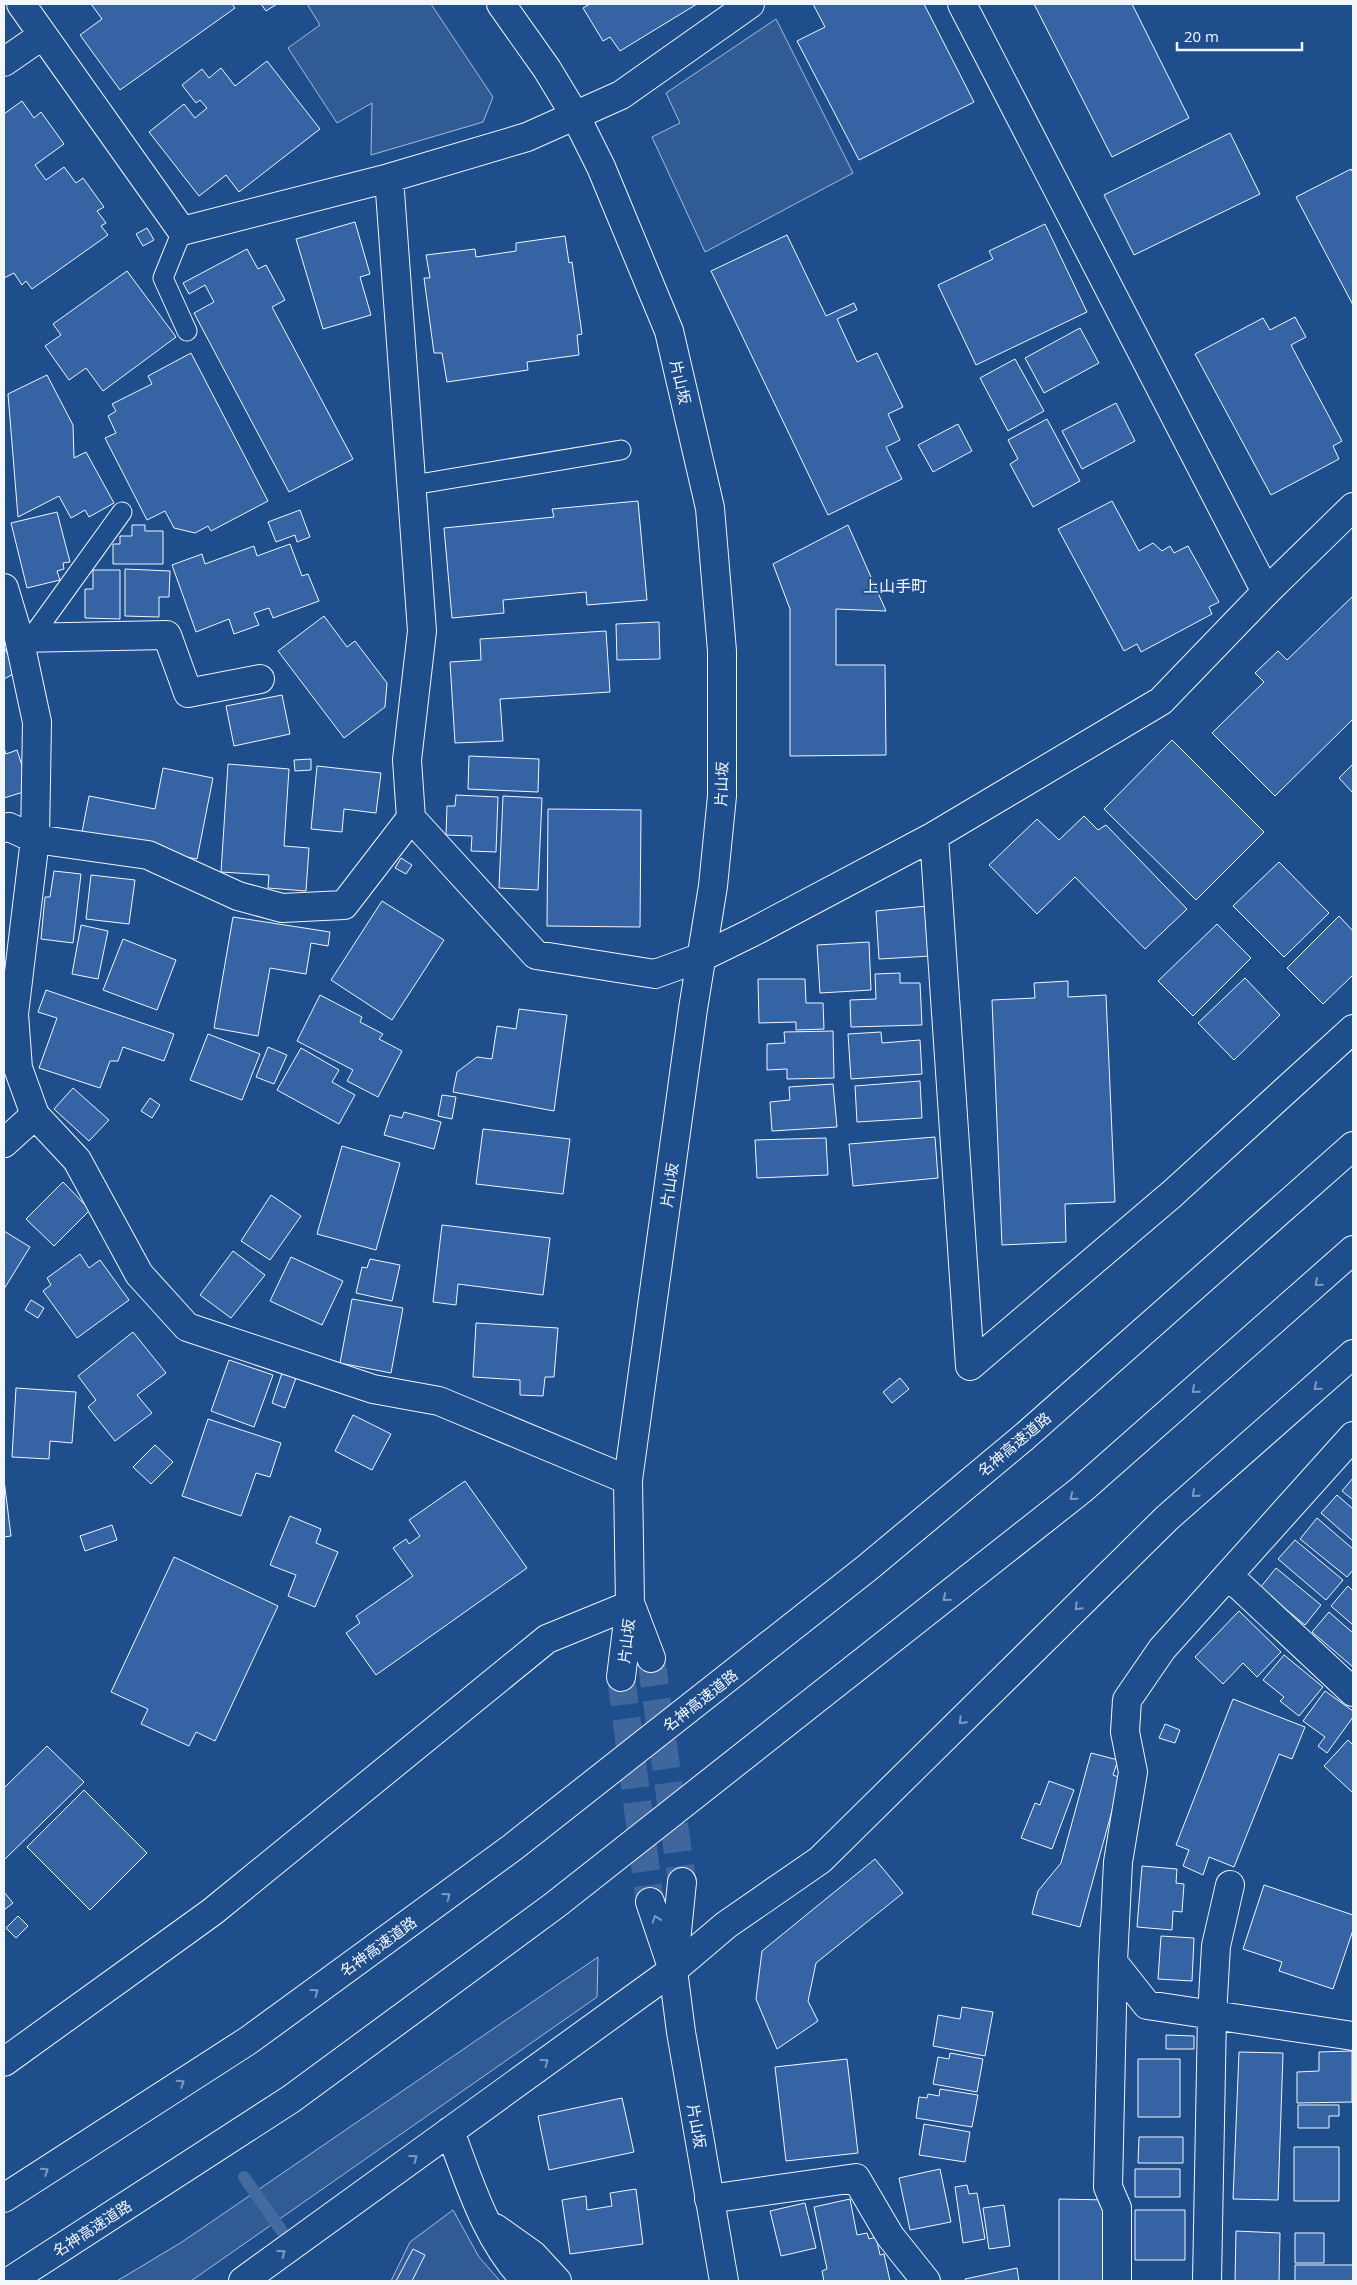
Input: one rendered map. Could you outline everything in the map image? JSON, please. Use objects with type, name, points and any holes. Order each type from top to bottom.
[{"type":"main road","points":[[21,4],[182,231],[388,178],[527,137],[576,117],[621,95],[750,4]]},
{"type":"main road","name":"片山坂","points":[[501,4],[547,69],[576,117],[601,166],[669,331],[710,508],[722,651],[722,796],[713,886],[628,1480],[630,1604],[621,1678]]},
{"type":"main road","points":[[962,4],[1266,592]]},
{"type":"main road","points":[[4,62],[43,34]]},
{"type":"main road","points":[[388,178],[413,485],[422,631],[407,760],[412,818],[536,955],[655,974],[702,957],[934,836],[1161,701],[1266,592],[1353,507]]},
{"type":"main road","points":[[4,588],[25,638],[37,722],[35,839],[14,1014],[18,1068],[35,1115],[77,1160],[139,1274],[187,1327],[373,1389],[439,1401],[628,1480]]},
{"type":"main road","points":[[25,638],[167,635],[188,693],[260,679]]},
{"type":"main road","points":[[4,828],[9,827],[35,839],[148,855],[238,896],[282,908],[344,905],[412,818]]},
{"type":"main road","points":[[934,836],[970,1366],[1172,1194],[1353,1029]]},
{"type":"main road","points":[[4,1143],[35,1115]]},
{"type":"main road","name":"名神高速道路","points":[[4,2198],[249,2040],[514,1847],[874,1562],[1031,1431],[1353,1146]]},
{"type":"main road","name":"名神高速道路","points":[[10,2281],[291,2099],[555,1905],[1081,1490],[1353,1250]]},
{"type":"main road","points":[[242,2281],[673,1970],[726,1926],[820,1860],[1167,1518],[1353,1354]]},
{"type":"main road","points":[[1117,2281],[1117,2208],[1108,2187],[1113,1962],[1118,1862],[1132,1772],[1125,1732],[1127,1700],[1162,1649],[1353,1436]]},
{"type":"main road","points":[[1229,1576],[1353,1692]]},
{"type":"main road","points":[[4,2062],[212,1912],[547,1639],[630,1604]]},
{"type":"main road","name":"片山坂","points":[[630,1604],[651,1658]]},
{"type":"main road","name":"片山坂","points":[[673,1970],[682,1882]]},
{"type":"main road","points":[[1207,2281],[1212,2015],[1216,1946],[1230,1885]]},
{"type":"main road","name":"片山坂","points":[[650,1902],[673,1970],[709,2199],[724,2281]]},
{"type":"main road","points":[[1113,1962],[1147,2005],[1353,2036]]},
{"type":"main road","points":[[450,2131],[483,2220],[515,2270],[526,2281]]},
{"type":"main road","points":[[709,2199],[856,2178],[890,2236],[926,2281]]},
{"type":"main road","points":[[483,2220],[533,2256],[557,2281]]},
{"type":"lane","points":[[182,231],[163,278],[187,331]]},
{"type":"lane","points":[[413,485],[621,450]]},
{"type":"lane","points":[[25,638],[122,512]]},
{"type":"shaded area","points":[[307,4],[431,4],[493,97],[483,122],[371,155],[372,103],[337,123],[288,48],[320,25]]},
{"type":"shaded area","points":[[776,19],[853,173],[705,252],[652,137],[680,123],[666,93]]},
{"type":"shaded area","points":[[598,1957],[597,1997],[191,2281],[117,2281],[182,2242]]},
{"type":"shaded area","points":[[453,2210],[479,2257],[500,2281],[391,2281],[410,2242]]},
{"type":"building","points":[[91,4],[232,4],[235,8],[120,90],[80,35],[102,19]]},
{"type":"building","points":[[261,4],[277,4],[266,11]]},
{"type":"building","points":[[590,4],[697,4],[620,51],[610,37],[603,41],[583,8]]},
{"type":"building","points":[[813,4],[924,4],[974,102],[859,160],[797,41],[825,27]]},
{"type":"building","points":[[1034,4],[1132,4],[1189,118],[1112,157]]},
{"type":"building","points":[[267,61],[320,129],[239,192],[226,175],[199,196],[149,132],[184,104],[195,118],[207,108],[200,100],[196,103],[182,85],[202,69],[209,78],[221,68],[235,86]]},
{"type":"building","points":[[22,101],[34,118],[41,112],[64,144],[35,165],[46,180],[64,167],[76,183],[83,178],[104,207],[97,211],[106,223],[101,226],[108,235],[32,289],[26,281],[22,285],[14,273],[4,278],[4,114]]},
{"type":"building","points":[[1230,133],[1260,194],[1134,255],[1104,195]]},
{"type":"building","points":[[1351,169],[1353,173],[1353,305],[1296,197]]},
{"type":"building","points":[[355,222],[370,274],[360,277],[371,315],[323,329],[296,239]]},
{"type":"building","points":[[1045,224],[1087,312],[976,365],[938,285],[993,259],[989,251]]},
{"type":"building","points":[[147,228],[154,240],[143,246],[136,234]]},
{"type":"building","points":[[787,235],[826,316],[854,303],[857,310],[837,319],[857,362],[877,353],[903,407],[888,414],[900,440],[886,447],[902,479],[828,515],[711,271]]},
{"type":"building","points":[[565,236],[569,263],[572,262],[582,334],[577,335],[579,355],[527,362],[528,370],[447,382],[442,353],[434,353],[424,278],[430,278],[426,255],[475,249],[476,257],[516,251],[516,243]]},
{"type":"building","points":[[247,249],[258,269],[266,265],[285,300],[272,307],[353,459],[289,492],[194,313],[214,302],[205,285],[189,294],[183,283]]},
{"type":"building","points":[[127,271],[176,337],[103,391],[86,368],[69,380],[45,346],[61,335],[53,324]]},
{"type":"building","points":[[1295,317],[1306,337],[1291,345],[1342,441],[1333,446],[1339,459],[1271,495],[1195,354],[1263,318],[1270,330]]},
{"type":"building","points":[[1080,328],[1099,363],[1044,393],[1025,358]]},
{"type":"building","points":[[191,353],[268,501],[211,531],[208,526],[195,533],[174,528],[165,511],[147,520],[105,438],[116,433],[108,416],[116,411],[112,404],[152,384],[148,376]]},
{"type":"building","points":[[1015,359],[1044,411],[1008,431],[980,378]]},
{"type":"building","points":[[47,375],[73,425],[74,458],[86,452],[114,503],[89,517],[85,510],[71,518],[59,496],[18,517],[8,394]]},
{"type":"building","points":[[1116,403],[1135,441],[1082,469],[1062,431]]},
{"type":"building","points":[[1047,419],[1080,481],[1033,507],[1010,464],[1018,459],[1008,440]]},
{"type":"building","points":[[958,424],[972,451],[933,472],[918,445]]},
{"type":"building","points":[[638,501],[647,600],[587,605],[586,592],[503,600],[504,613],[452,618],[444,528],[554,517],[552,509]]},
{"type":"building","points":[[1112,501],[1139,551],[1153,543],[1162,551],[1170,546],[1174,553],[1188,546],[1219,602],[1209,607],[1212,614],[1141,652],[1137,644],[1124,651],[1058,529]]},
{"type":"building","points":[[300,510],[310,537],[297,542],[295,535],[276,542],[268,522]]},
{"type":"building","points":[[57,512],[70,562],[63,563],[64,569],[57,571],[60,580],[27,588],[11,523]]},
{"type":"building","points":[[132,525],[145,525],[145,531],[163,531],[163,564],[113,564],[113,544],[120,544],[120,536],[132,536]]},
{"type":"building","points":[[848,525],[886,611],[836,609],[836,665],[885,665],[886,755],[790,756],[790,609],[773,564]]},
{"type":"building","points":[[290,544],[302,576],[308,574],[319,601],[273,618],[269,608],[254,613],[259,625],[234,634],[229,619],[196,632],[172,565],[202,554],[205,564],[254,546],[257,556]]},
{"type":"building","points":[[125,569],[170,571],[169,597],[159,597],[159,617],[125,616]]},
{"type":"building","points":[[93,570],[120,570],[120,619],[85,618],[85,589],[93,589]]},
{"type":"building","points":[[1353,596],[1353,719],[1275,796],[1212,733],[1264,682],[1255,673],[1278,651],[1287,660]]},
{"type":"building","points":[[324,616],[347,647],[355,641],[387,683],[385,707],[344,738],[278,651]]},
{"type":"building","points":[[659,622],[660,659],[617,660],[616,624]]},
{"type":"building","points":[[606,631],[610,692],[500,699],[503,741],[455,743],[450,662],[481,660],[480,639]]},
{"type":"building","points":[[4,647],[17,672],[4,679]]},
{"type":"building","points":[[282,695],[290,734],[234,746],[226,706]]},
{"type":"building","points":[[1172,740],[1264,832],[1196,900],[1104,809]]},
{"type":"building","points":[[4,748],[6,754],[17,750],[30,790],[4,798]]},
{"type":"building","points":[[469,756],[539,759],[538,792],[468,789]]},
{"type":"building","points":[[311,759],[311,770],[295,771],[294,760]]},
{"type":"building","points":[[228,764],[289,769],[284,846],[309,848],[306,891],[268,888],[269,875],[221,872]]},
{"type":"building","points":[[1353,764],[1353,793],[1339,778]]},
{"type":"building","points":[[317,766],[381,773],[376,813],[344,809],[342,832],[311,829]]},
{"type":"building","points":[[163,768],[213,778],[197,859],[81,837],[89,796],[155,809]]},
{"type":"building","points":[[456,795],[498,797],[496,852],[471,851],[472,836],[446,835],[447,806],[455,806]]},
{"type":"building","points":[[503,796],[542,798],[538,890],[499,888]]},
{"type":"building","points":[[548,809],[641,810],[640,927],[547,926]]},
{"type":"building","points":[[1084,816],[1098,830],[1106,825],[1187,909],[1145,949],[1075,877],[1037,914],[989,865],[1037,819],[1059,840]]},
{"type":"building","points":[[401,858],[412,865],[406,874],[395,868]]},
{"type":"building","points":[[1279,862],[1329,913],[1284,957],[1233,906]]},
{"type":"building","points":[[54,871],[81,874],[73,943],[41,939],[45,897],[50,897]]},
{"type":"building","points":[[91,875],[135,880],[129,924],[86,919]]},
{"type":"building","points":[[382,901],[444,940],[392,1020],[331,980]]},
{"type":"building","points":[[927,906],[931,956],[879,959],[876,911]]},
{"type":"building","points":[[1339,916],[1353,931],[1353,975],[1323,1004],[1287,968]]},
{"type":"building","points":[[233,917],[330,932],[328,946],[311,943],[306,974],[270,968],[258,1036],[214,1028]]},
{"type":"building","points":[[1217,924],[1251,958],[1193,1016],[1158,981]]},
{"type":"building","points":[[81,925],[108,931],[98,979],[72,974]]},
{"type":"building","points":[[123,939],[176,960],[157,1010],[103,990]]},
{"type":"building","points":[[869,942],[871,990],[820,993],[817,945]]},
{"type":"building","points":[[900,973],[900,983],[920,983],[922,1025],[851,1027],[850,1000],[876,999],[875,974]]},
{"type":"building","points":[[1245,978],[1280,1015],[1234,1060],[1198,1023]]},
{"type":"building","points":[[758,979],[805,979],[806,1003],[823,1003],[824,1029],[796,1030],[796,1022],[759,1023]]},
{"type":"building","points":[[1068,981],[1068,997],[1106,995],[1115,1202],[1065,1204],[1066,1242],[1002,1245],[992,1000],[1035,998],[1034,983]]},
{"type":"building","points":[[46,990],[174,1034],[164,1061],[123,1047],[118,1061],[110,1061],[100,1088],[39,1068],[57,1018],[38,1012]]},
{"type":"building","points":[[320,995],[362,1017],[360,1022],[383,1034],[379,1039],[402,1051],[378,1097],[347,1081],[353,1070],[297,1041]]},
{"type":"building","points":[[519,1009],[567,1015],[554,1111],[453,1092],[457,1072],[477,1057],[492,1059],[497,1026],[516,1029]]},
{"type":"building","points":[[833,1031],[834,1078],[787,1079],[787,1069],[767,1070],[767,1044],[785,1043],[784,1032]]},
{"type":"building","points":[[881,1032],[882,1043],[920,1040],[922,1074],[851,1079],[848,1034]]},
{"type":"building","points":[[208,1034],[260,1054],[242,1100],[190,1080]]},
{"type":"building","points":[[268,1047],[287,1055],[274,1084],[256,1077]]},
{"type":"building","points":[[301,1048],[339,1070],[332,1082],[355,1095],[339,1124],[277,1090]]},
{"type":"building","points":[[920,1081],[922,1118],[857,1122],[855,1086]]},
{"type":"building","points":[[833,1084],[837,1127],[772,1131],[770,1102],[790,1100],[789,1087]]},
{"type":"building","points":[[73,1088],[109,1120],[89,1141],[54,1109]]},
{"type":"building","points":[[442,1095],[456,1097],[452,1119],[438,1116]]},
{"type":"building","points":[[150,1098],[160,1105],[152,1118],[141,1111]]},
{"type":"building","points":[[404,1112],[441,1122],[434,1149],[384,1135],[390,1115],[402,1118]]},
{"type":"building","points":[[483,1129],[570,1139],[563,1194],[476,1184]]},
{"type":"building","points":[[935,1137],[938,1178],[853,1186],[849,1144]]},
{"type":"building","points":[[826,1138],[828,1175],[757,1178],[755,1140]]},
{"type":"building","points":[[342,1146],[400,1163],[376,1250],[317,1234]]},
{"type":"building","points":[[63,1182],[90,1210],[54,1246],[26,1219]]},
{"type":"building","points":[[271,1195],[301,1216],[270,1260],[241,1241]]},
{"type":"building","points":[[442,1225],[550,1238],[543,1295],[458,1284],[456,1305],[433,1302]]},
{"type":"building","points":[[4,1231],[30,1247],[4,1289]]},
{"type":"building","points":[[233,1251],[265,1275],[231,1318],[200,1295]]},
{"type":"building","points":[[80,1254],[89,1268],[100,1260],[129,1300],[77,1338],[43,1291],[51,1285],[47,1278]]},
{"type":"building","points":[[291,1257],[343,1281],[322,1325],[270,1301]]},
{"type":"building","points":[[370,1259],[400,1265],[392,1301],[356,1293],[362,1267],[367,1268]]},
{"type":"building","points":[[352,1299],[403,1308],[391,1373],[340,1363]]},
{"type":"building","points":[[31,1300],[44,1308],[38,1318],[25,1310]]},
{"type":"building","points":[[476,1323],[558,1328],[554,1377],[545,1377],[543,1396],[520,1395],[520,1380],[473,1377]]},
{"type":"building","points":[[133,1332],[166,1373],[137,1395],[152,1413],[115,1441],[88,1407],[96,1400],[78,1376]]},
{"type":"building","points":[[229,1360],[273,1375],[254,1427],[211,1411]]},
{"type":"building","points":[[282,1373],[296,1378],[285,1408],[272,1403]]},
{"type":"building","points":[[900,1378],[909,1389],[892,1403],[883,1392]]},
{"type":"building","points":[[16,1388],[76,1392],[72,1443],[50,1441],[49,1459],[12,1457]]},
{"type":"building","points":[[353,1415],[391,1434],[372,1470],[335,1451]]},
{"type":"building","points":[[208,1419],[281,1443],[270,1477],[256,1473],[241,1516],[182,1496]]},
{"type":"building","points":[[155,1445],[173,1462],[151,1484],[133,1467]]},
{"type":"building","points":[[1353,1478],[1353,1500],[1342,1491]]},
{"type":"building","points":[[4,1480],[11,1536],[4,1537]]},
{"type":"building","points":[[465,1481],[527,1568],[376,1675],[346,1633],[360,1623],[356,1616],[413,1576],[393,1548],[406,1539],[409,1544],[420,1536],[409,1520]]},
{"type":"building","points":[[1337,1495],[1353,1509],[1353,1541],[1321,1513]]},
{"type":"building","points":[[290,1516],[321,1529],[316,1543],[338,1552],[315,1607],[288,1596],[296,1575],[270,1565]]},
{"type":"building","points":[[1317,1518],[1353,1549],[1353,1570],[1347,1577],[1300,1539]]},
{"type":"building","points":[[112,1525],[117,1540],[85,1551],[80,1536]]},
{"type":"building","points":[[1295,1540],[1343,1580],[1326,1600],[1278,1559]]},
{"type":"building","points":[[174,1557],[278,1606],[215,1741],[196,1732],[189,1746],[141,1724],[148,1709],[111,1692]]},
{"type":"building","points":[[1276,1568],[1321,1605],[1305,1625],[1260,1588]]},
{"type":"building","points":[[1348,1586],[1353,1591],[1353,1625],[1331,1606]]},
{"type":"building","points":[[1239,1611],[1281,1652],[1257,1677],[1243,1663],[1223,1684],[1195,1657]]},
{"type":"building","points":[[1329,1612],[1353,1633],[1353,1667],[1312,1632]]},
{"type":"building","points":[[1284,1655],[1323,1687],[1299,1716],[1280,1701],[1284,1697],[1263,1680]]},
{"type":"building","points":[[1325,1691],[1353,1711],[1353,1717],[1327,1753],[1318,1746],[1325,1737],[1303,1721]]},
{"type":"building","points":[[1233,1699],[1305,1727],[1292,1759],[1279,1754],[1234,1867],[1209,1857],[1203,1875],[1183,1866],[1189,1850],[1176,1845]]},
{"type":"building","points":[[1165,1724],[1180,1730],[1175,1743],[1159,1738]]},
{"type":"building","points":[[1348,1740],[1353,1745],[1353,1793],[1324,1766]]},
{"type":"building","points":[[47,1746],[84,1782],[4,1860],[4,1788]]},
{"type":"building","points":[[1091,1753],[1118,1760],[1113,1775],[1121,1778],[1080,1927],[1032,1914],[1038,1891],[1061,1863]]},
{"type":"building","points":[[1049,1781],[1074,1790],[1052,1849],[1021,1838],[1035,1803],[1040,1805]]},
{"type":"building","points":[[84,1790],[147,1853],[90,1910],[27,1847]]},
{"type":"building","points":[[875,1859],[903,1893],[816,1963],[808,2001],[818,2021],[777,2049],[756,1999],[762,1951]]},
{"type":"building","points":[[1142,1866],[1177,1869],[1176,1883],[1184,1884],[1182,1912],[1173,1911],[1172,1930],[1137,1927]]},
{"type":"building","points":[[1264,1885],[1353,1915],[1353,1930],[1333,1989],[1279,1971],[1282,1962],[1243,1949]]},
{"type":"building","points":[[4,1892],[13,1903],[4,1910]]},
{"type":"building","points":[[18,1916],[28,1926],[16,1938],[6,1928]]},
{"type":"building","points":[[1161,1936],[1194,1938],[1192,1981],[1158,1979]]},
{"type":"building","points":[[962,2007],[993,2012],[985,2056],[933,2046],[938,2015],[960,2019]]},
{"type":"building","points":[[1166,2035],[1194,2036],[1194,2049],[1166,2049]]},
{"type":"building","points":[[1352,2051],[1352,2102],[1297,2103],[1297,2072],[1319,2071],[1319,2052]]},
{"type":"building","points":[[1239,2052],[1283,2053],[1278,2200],[1233,2199]]},
{"type":"building","points":[[950,2053],[983,2059],[977,2092],[933,2084],[938,2057],[949,2059]]},
{"type":"building","points":[[847,2059],[858,2153],[786,2161],[775,2067]]},
{"type":"building","points":[[1138,2059],[1180,2059],[1180,2117],[1138,2117]]},
{"type":"building","points":[[940,2089],[978,2095],[972,2127],[916,2118],[919,2097],[927,2098],[928,2094],[939,2096]]},
{"type":"building","points":[[622,2098],[634,2152],[549,2170],[538,2116]]},
{"type":"building","points":[[1298,2105],[1339,2105],[1339,2116],[1329,2116],[1329,2128],[1298,2128]]},
{"type":"building","points":[[924,2124],[970,2132],[965,2162],[919,2155]]},
{"type":"building","points":[[1139,2137],[1183,2137],[1183,2163],[1138,2163]]},
{"type":"building","points":[[1294,2147],[1339,2147],[1339,2201],[1294,2201]]},
{"type":"building","points":[[940,2169],[951,2222],[910,2230],[899,2178]]},
{"type":"building","points":[[1135,2169],[1180,2169],[1180,2197],[1135,2197]]},
{"type":"building","points":[[967,2185],[969,2194],[977,2193],[985,2239],[963,2243],[955,2187]]},
{"type":"building","points":[[636,2189],[643,2244],[570,2254],[562,2200],[586,2196],[587,2210],[612,2206],[610,2193]]},
{"type":"building","points":[[850,2199],[857,2235],[867,2233],[869,2239],[876,2237],[880,2255],[884,2254],[890,2281],[824,2281],[822,2271],[827,2269],[814,2207]]},
{"type":"building","points":[[1059,2199],[1107,2200],[1106,2281],[1059,2281]]},
{"type":"building","points":[[805,2203],[816,2248],[781,2256],[770,2211]]},
{"type":"building","points":[[1004,2205],[1010,2246],[989,2249],[983,2208]]},
{"type":"building","points":[[1135,2210],[1185,2210],[1185,2260],[1135,2260]]},
{"type":"building","points":[[1236,2231],[1280,2233],[1279,2281],[1235,2281]]},
{"type":"building","points":[[1295,2233],[1324,2233],[1324,2263],[1295,2263]]},
{"type":"building","points":[[413,2249],[425,2255],[412,2281],[396,2281]]},
{"type":"building","points":[[1295,2265],[1353,2265],[1353,2281],[1295,2281]]},
{"type":"building","points":[[1017,2268],[1019,2281],[966,2281],[965,2279]]},
{"type":"waterway","points":[[244,2177],[281,2230]]},
{"type":"tunnel","points":[[651,1658],[682,1882]]},
{"type":"tunnel","points":[[621,1677],[650,1902]]},
{"type":"district","name":"上山手町","points":[[895,586]]}]
